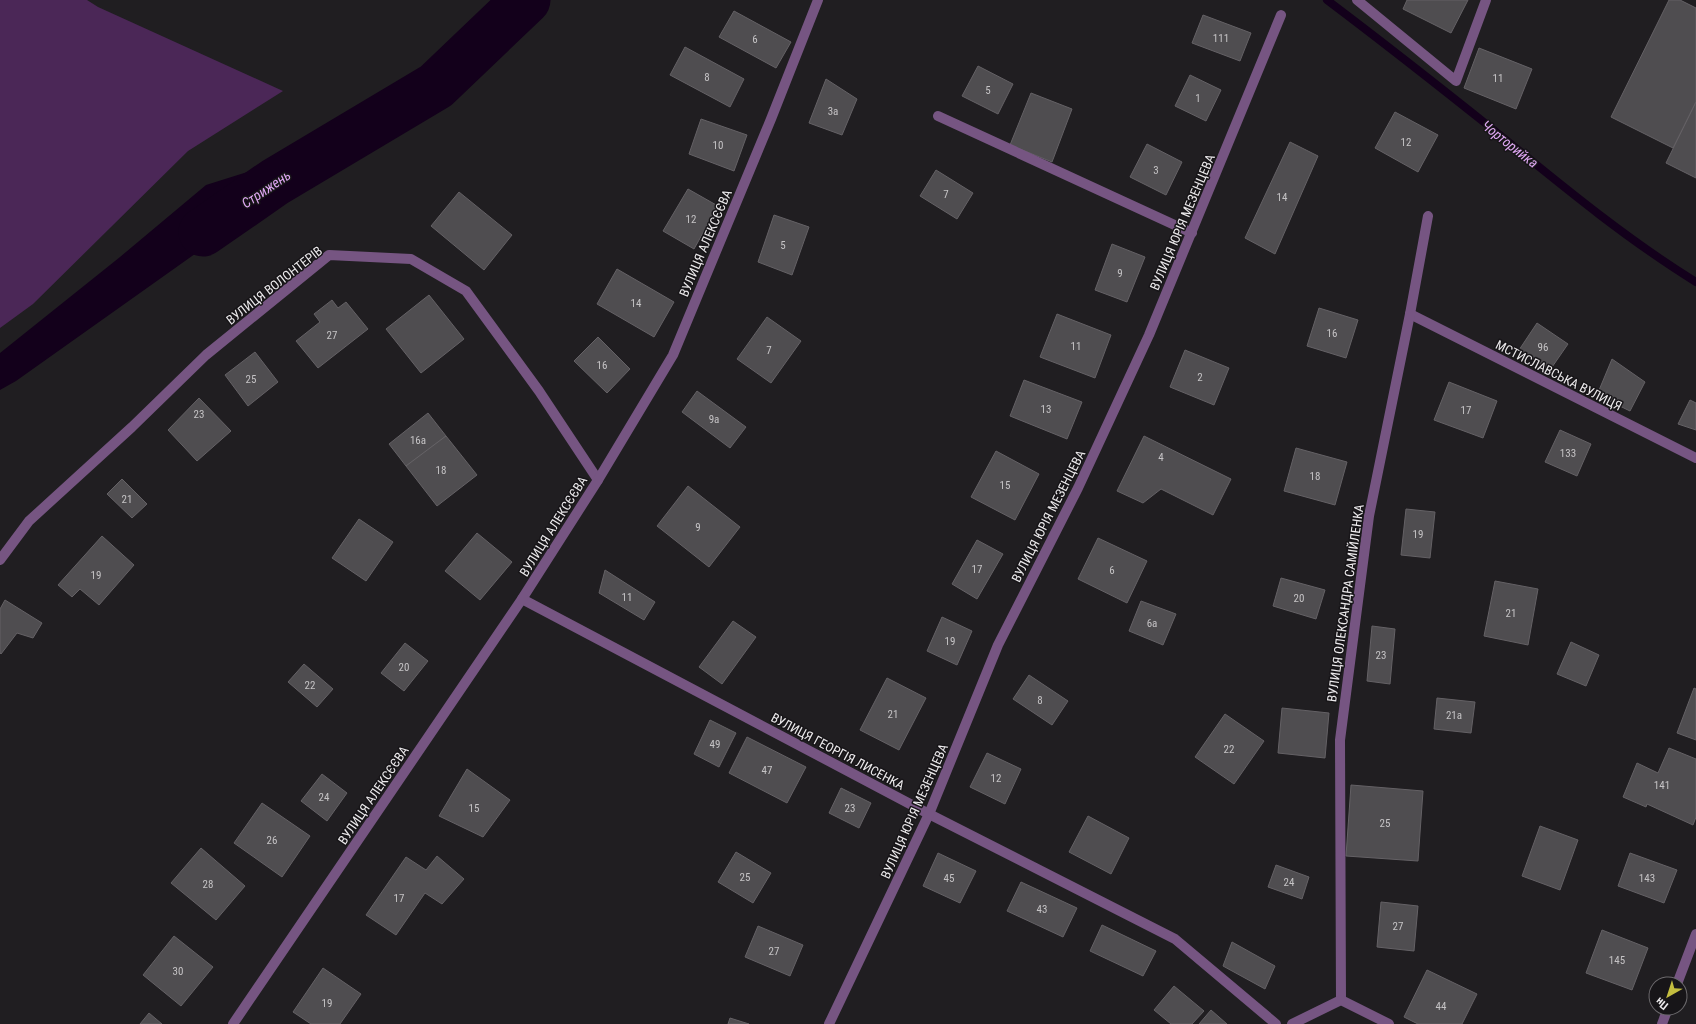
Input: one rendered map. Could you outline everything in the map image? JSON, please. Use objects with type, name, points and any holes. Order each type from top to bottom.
[{"type":"street","name":"ВУЛИЦЯ АЛЕКСЄЄВА","points":[[233,1024],[522,599],[598,480],[673,355],[771,119],[818,0]]},
{"type":"street","points":[[1357,0],[1456,81],[1486,0]]},
{"type":"street","name":"ВУЛИЦЯ ЮРІЯ МЕЗЕНЦЕВА","points":[[829,1024],[929,814],[998,646],[1078,488],[1149,335],[1281,15]]},
{"type":"street","points":[[938,116],[1192,233]]},
{"type":"street","name":"ВУЛИЦЯ ОЛЕКСАНДРА САМІЙЛЕНКА","points":[[1341,1000],[1340,740],[1369,516],[1410,314],[1428,216]]},
{"type":"street","name":"ВУЛИЦЯ ВОЛОНТЕРІВ","points":[[0,558],[29,520],[132,427],[206,355],[329,255],[410,259],[466,291],[539,391],[598,480]]},
{"type":"street","name":"МСТИСЛАВСЬКА ВУЛИЦЯ","points":[[1410,314],[1696,458]]},
{"type":"street","name":"ВУЛИЦЯ ГЕОРГІЯ ЛИСЕНКА","points":[[522,599],[929,814],[1175,939],[1276,1024]]},
{"type":"street","points":[[1680,976],[1696,934]]},
{"type":"street","points":[[1292,1024],[1341,1000],[1389,1024]]},
{"type":"shaded area","points":[[0,0],[87,0],[98,7],[283,91],[188,151],[33,304],[0,328]]},
{"type":"shaded area","points":[[273,164],[247,217],[16,381],[0,390],[0,353],[120,257],[206,185]]},
{"type":"building","points":[[1407,0],[1468,0],[1451,33],[1403,9]]},
{"type":"building","points":[[1669,0],[1680,0],[1696,8],[1696,102],[1673,148],[1611,117]]},
{"type":"building","points":[[734,11],[791,42],[776,68],[719,37]]},
{"type":"building","points":[[1203,15],[1251,33],[1240,61],[1192,43]]},
{"type":"building","points":[[685,47],[744,79],[730,107],[670,75]]},
{"type":"building","points":[[1479,48],[1532,69],[1516,109],[1464,88]]},
{"type":"building","points":[[978,66],[1013,84],[998,114],[962,96]]},
{"type":"building","points":[[1190,75],[1221,90],[1206,121],[1175,106]]},
{"type":"building","points":[[826,79],[857,99],[842,135],[809,123]]},
{"type":"building","points":[[1031,93],[1072,109],[1052,162],[1010,145]]},
{"type":"building","points":[[1696,102],[1696,178],[1666,163]]},
{"type":"building","points":[[1395,112],[1438,135],[1418,172],[1375,148]]},
{"type":"building","points":[[701,119],[747,135],[734,171],[689,154]]},
{"type":"building","points":[[1290,142],[1318,156],[1275,254],[1245,238]]},
{"type":"building","points":[[1147,144],[1182,162],[1166,195],[1130,177]]},
{"type":"building","points":[[936,170],[973,193],[957,219],[920,196]]},
{"type":"building","points":[[688,189],[718,206],[694,249],[663,231]]},
{"type":"building","points":[[459,192],[512,235],[484,270],[431,226]]},
{"type":"building","points":[[774,215],[809,227],[792,275],[758,262]]},
{"type":"building","points":[[1112,244],[1145,257],[1127,302],[1095,290]]},
{"type":"building","points":[[617,269],[674,302],[654,337],[597,304]]},
{"type":"building","points":[[429,295],[464,339],[421,373],[386,329]]},
{"type":"building","points":[[332,300],[338,308],[346,302],[368,329],[318,368],[296,341],[320,322],[314,314]]},
{"type":"building","points":[[1319,308],[1358,320],[1346,358],[1307,346]]},
{"type":"building","points":[[1057,314],[1111,335],[1095,378],[1040,357]]},
{"type":"building","points":[[767,317],[801,341],[771,383],[737,359]]},
{"type":"building","points":[[1537,323],[1568,344],[1550,370],[1519,350]]},
{"type":"building","points":[[598,337],[630,369],[607,393],[574,361]]},
{"type":"building","points":[[1185,350],[1229,368],[1214,405],[1170,387]]},
{"type":"building","points":[[255,352],[278,382],[248,406],[225,375]]},
{"type":"building","points":[[1612,359],[1645,382],[1630,411],[1597,395]]},
{"type":"building","points":[[1024,380],[1082,402],[1067,439],[1010,416]]},
{"type":"building","points":[[1449,382],[1497,401],[1483,438],[1434,420]]},
{"type":"building","points":[[697,391],[746,427],[730,448],[682,412]]},
{"type":"building","points":[[199,398],[231,431],[197,461],[168,430]]},
{"type":"building","points":[[1690,400],[1696,403],[1696,430],[1678,424]]},
{"type":"building","points":[[428,413],[446,436],[406,466],[389,444]]},
{"type":"building","points":[[1560,430],[1591,444],[1577,476],[1545,462]]},
{"type":"building","points":[[446,436],[477,475],[437,506],[406,466]]},
{"type":"building","points":[[1144,436],[1231,479],[1213,515],[1161,489],[1143,503],[1117,491]]},
{"type":"building","points":[[1296,448],[1347,462],[1335,505],[1284,491]]},
{"type":"building","points":[[996,451],[1039,474],[1015,520],[971,497]]},
{"type":"building","points":[[122,479],[147,504],[132,518],[107,494]]},
{"type":"building","points":[[688,486],[740,527],[709,567],[657,526]]},
{"type":"building","points":[[1406,509],[1435,512],[1430,558],[1401,555]]},
{"type":"building","points":[[359,519],[393,542],[366,581],[332,558]]},
{"type":"building","points":[[477,533],[512,562],[480,600],[445,571]]},
{"type":"building","points":[[102,536],[134,565],[99,605],[80,589],[72,597],[58,585]]},
{"type":"building","points":[[1098,538],[1147,561],[1127,603],[1078,579]]},
{"type":"building","points":[[977,540],[1003,554],[977,599],[952,584]]},
{"type":"building","points":[[605,570],[655,602],[644,620],[599,593]]},
{"type":"building","points":[[1281,578],[1325,590],[1316,619],[1273,606]]},
{"type":"building","points":[[1495,581],[1538,589],[1528,645],[1484,636]]},
{"type":"building","points":[[5,600],[42,623],[33,638],[17,633],[1,654],[0,609]]},
{"type":"building","points":[[1141,601],[1176,614],[1163,645],[1129,631]]},
{"type":"building","points":[[942,617],[972,631],[957,665],[927,651]]},
{"type":"building","points":[[733,621],[756,637],[722,684],[699,667]]},
{"type":"building","points":[[1372,626],[1395,629],[1390,684],[1367,681]]},
{"type":"building","points":[[1571,642],[1599,655],[1586,686],[1557,674]]},
{"type":"building","points":[[405,643],[428,661],[404,691],[381,673]]},
{"type":"building","points":[[304,664],[333,689],[317,707],[288,682]]},
{"type":"building","points":[[1029,675],[1068,701],[1052,725],[1013,699]]},
{"type":"building","points":[[887,678],[926,698],[899,750],[860,730]]},
{"type":"building","points":[[1694,688],[1696,689],[1696,740],[1677,733]]},
{"type":"building","points":[[1437,698],[1475,702],[1471,733],[1434,729]]},
{"type":"building","points":[[1282,708],[1329,713],[1325,758],[1278,753]]},
{"type":"building","points":[[1225,714],[1264,741],[1234,784],[1195,757]]},
{"type":"building","points":[[710,720],[736,733],[719,767],[694,754]]},
{"type":"building","points":[[747,737],[806,767],[787,803],[729,773]]},
{"type":"building","points":[[1669,748],[1696,759],[1696,817],[1693,825],[1647,804],[1646,807],[1623,797],[1637,763],[1658,773]]},
{"type":"building","points":[[987,753],[1021,769],[1005,804],[970,787]]},
{"type":"building","points":[[467,769],[510,800],[483,837],[439,816]]},
{"type":"building","points":[[322,774],[347,793],[327,821],[301,801]]},
{"type":"building","points":[[1351,785],[1423,791],[1418,861],[1346,856]]},
{"type":"building","points":[[841,788],[871,803],[859,828],[829,813]]},
{"type":"building","points":[[262,803],[310,836],[282,877],[234,843]]},
{"type":"building","points":[[1088,816],[1129,838],[1111,874],[1069,852]]},
{"type":"building","points":[[1540,826],[1578,840],[1560,890],[1522,876]]},
{"type":"building","points":[[201,848],[245,886],[216,920],[171,883]]},
{"type":"building","points":[[736,852],[771,873],[753,903],[718,882]]},
{"type":"building","points":[[938,853],[976,871],[960,903],[923,886]]},
{"type":"building","points":[[1630,853],[1677,870],[1664,903],[1618,886]]},
{"type":"building","points":[[437,856],[464,879],[442,904],[425,893],[396,935],[366,915],[406,857],[426,870]]},
{"type":"building","points":[[1276,865],[1309,877],[1302,899],[1268,887]]},
{"type":"building","points":[[1021,882],[1077,908],[1063,937],[1007,911]]},
{"type":"building","points":[[1381,902],[1418,906],[1414,951],[1377,947]]},
{"type":"building","points":[[1102,925],[1156,951],[1143,976],[1090,951]]},
{"type":"building","points":[[758,926],[803,945],[790,976],[745,957]]},
{"type":"building","points":[[1602,930],[1648,948],[1632,990],[1586,973]]},
{"type":"building","points":[[174,936],[213,967],[181,1006],[143,975]]},
{"type":"building","points":[[1232,942],[1275,966],[1265,989],[1223,966]]},
{"type":"building","points":[[323,968],[361,994],[340,1024],[311,1024],[293,1012]]},
{"type":"building","points":[[1427,970],[1477,994],[1462,1024],[1418,1024],[1404,1017]]},
{"type":"building","points":[[1174,986],[1204,1011],[1192,1024],[1171,1024],[1154,1010]]},
{"type":"building","points":[[1211,1010],[1227,1024],[1199,1024]]},
{"type":"building","points":[[149,1013],[162,1024],[140,1024]]},
{"type":"building","points":[[730,1018],[749,1024],[728,1024]]},
{"type":"waterway","name":"Стрижень","points":[[203,232],[275,182],[436,86],[526,0]]},
{"type":"waterway","name":"Чорторийка","points":[[1327,0],[1370,32],[1593,210],[1618,229],[1696,282]]}]
